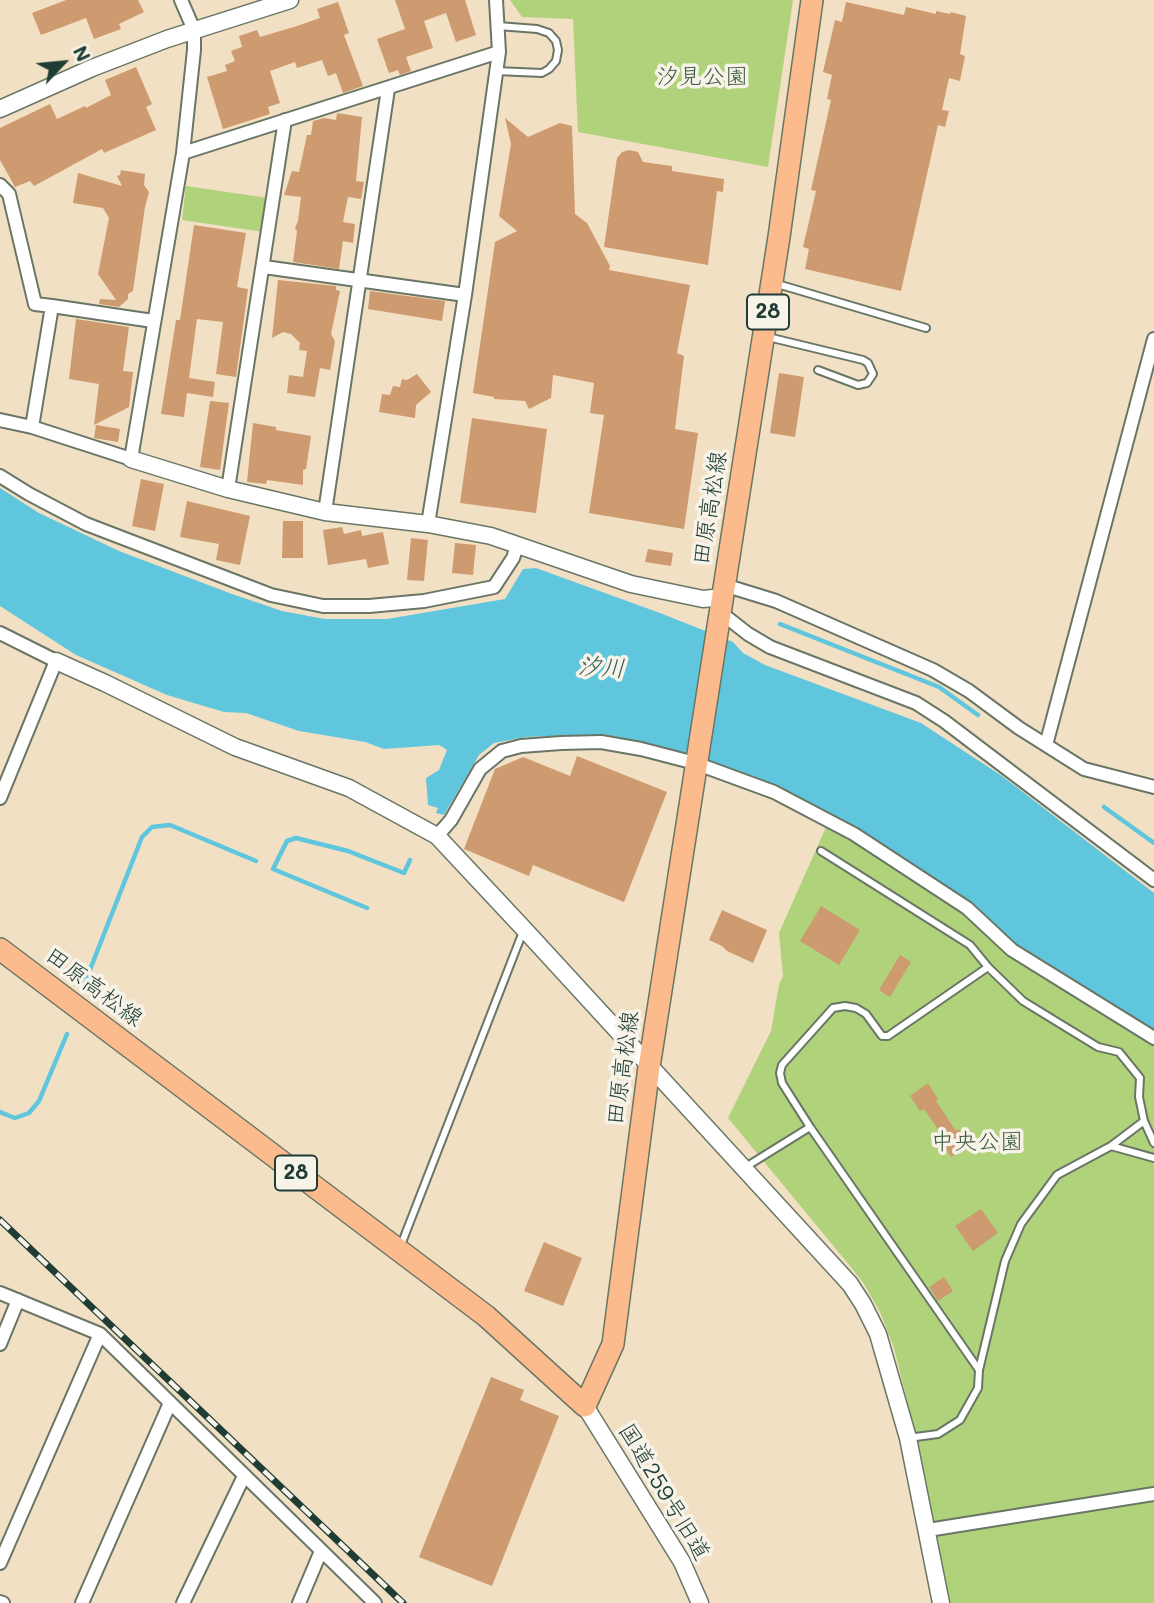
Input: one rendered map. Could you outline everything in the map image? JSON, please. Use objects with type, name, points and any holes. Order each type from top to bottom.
[{"type":"main road","name":"田原高松線","points":[[0,949],[486,1316],[585,1406],[613,1344],[649,1066],[764,336],[813,0]]},
{"type":"street","points":[[131,459],[183,153],[194,30],[181,0]]},
{"type":"street","points":[[0,109],[92,68],[194,30],[290,0]]},
{"type":"street","points":[[428,524],[465,295],[499,52],[496,0]]},
{"type":"street","points":[[183,153],[499,52]]},
{"type":"street","points":[[325,512],[388,89]]},
{"type":"street","points":[[228,489],[285,120]]},
{"type":"street","points":[[0,185],[9,194],[36,304],[153,321]]},
{"type":"street","points":[[264,267],[465,295]]},
{"type":"street","points":[[32,427],[52,306]]},
{"type":"street","points":[[1046,745],[1154,340]]},
{"type":"street","points":[[0,420],[32,427],[228,489],[325,512],[428,524],[491,536],[631,584],[721,604],[776,601],[933,670],[970,691],[1019,728],[1084,769],[1154,787]]},
{"type":"street","points":[[0,476],[86,524],[271,595],[323,606],[369,606],[424,601],[494,587],[513,558],[517,546]]},
{"type":"street","points":[[721,604],[748,634],[770,647],[916,703],[944,721],[1154,880]]},
{"type":"street","points":[[0,634],[235,747],[349,788],[437,836],[850,1283],[878,1334],[908,1438],[941,1603]]},
{"type":"street","points":[[0,798],[55,661]]},
{"type":"street","points":[[437,836],[451,820],[480,769],[502,751],[561,743],[601,742],[696,760],[774,792],[854,834],[967,908],[1012,950],[1154,1038]]},
{"type":"street","points":[[0,1293],[100,1334],[375,1603]]},
{"type":"street","points":[[0,1344],[18,1300]]},
{"type":"street","points":[[0,1563],[100,1334]]},
{"type":"street","points":[[82,1603],[170,1403]]},
{"type":"street","name":"国道259号旧道","points":[[585,1406],[682,1562],[700,1603]]},
{"type":"street","points":[[183,1603],[244,1476]]},
{"type":"street","points":[[928,1530],[1154,1494]]},
{"type":"street","points":[[299,1603],[321,1551]]},
{"type":"lane","points":[[496,71],[542,73],[550,69],[556,61],[558,50],[556,41],[549,33],[537,29],[498,26]]},
{"type":"lane","points":[[772,282],[926,328]]},
{"type":"lane","points":[[764,336],[863,360],[868,363],[873,374],[867,383],[858,385],[818,370]]},
{"type":"lane","points":[[821,851],[970,945],[1023,1001],[1098,1047],[1119,1052],[1140,1078],[1139,1097],[1144,1121],[1154,1143]]},
{"type":"lane","points":[[399,1250],[524,929]]},
{"type":"lane","points":[[979,1370],[810,1126],[782,1083],[780,1073],[782,1065],[833,1008],[856,1008],[866,1014],[882,1036],[888,1036],[988,967]]},
{"type":"lane","points":[[908,1438],[938,1434],[960,1420],[978,1388],[979,1370],[1005,1261],[1021,1224],[1057,1175],[1111,1146],[1144,1121]]},
{"type":"lane","points":[[743,1168],[810,1126]]},
{"type":"lane","points":[[1111,1146],[1154,1158]]},
{"type":"green space","name":"汐見公園","points":[[510,0],[793,0],[768,167],[578,132],[573,19],[522,17]]},
{"type":"green space","points":[[186,186],[268,198],[264,232],[182,220]]},
{"type":"green space","name":"中央公園","points":[[827,825],[931,890],[1010,956],[1154,1043],[1154,1603],[947,1603],[920,1452],[894,1348],[880,1312],[850,1266],[728,1118],[771,1031],[783,976],[779,933]]},
{"type":"water","name":"汐川","points":[[0,488],[39,513],[119,551],[282,611],[325,619],[387,619],[505,599],[523,569],[536,568],[733,642],[743,653],[765,665],[921,723],[1002,776],[1154,893],[1154,1033],[766,783],[746,774],[674,750],[616,738],[574,735],[526,737],[494,743],[479,755],[444,815],[436,813],[438,808],[428,805],[426,778],[439,770],[447,750],[439,745],[384,749],[365,742],[299,731],[246,713],[224,712],[167,695],[76,655],[0,606]]},
{"type":"building","points":[[66,0],[138,0],[144,12],[119,24],[121,29],[94,39],[86,18],[41,35],[32,13]]},
{"type":"building","points":[[395,0],[465,0],[476,35],[456,42],[446,13],[424,21],[433,48],[406,57],[411,71],[400,75],[398,70],[389,73],[377,39],[405,29]]},
{"type":"building","points":[[338,2],[349,33],[344,35],[363,86],[343,93],[336,73],[328,76],[322,60],[297,68],[295,62],[270,71],[280,103],[268,107],[270,114],[223,129],[207,77],[227,71],[225,65],[235,61],[231,51],[242,47],[239,36],[257,30],[260,37],[297,26],[320,18],[317,9]]},
{"type":"building","points":[[846,2],[904,15],[906,7],[936,14],[936,11],[966,16],[960,54],[965,56],[960,81],[949,78],[942,110],[949,111],[945,127],[938,125],[901,291],[805,269],[809,249],[803,247],[816,191],[811,190],[831,100],[827,99],[832,75],[823,72],[835,20],[842,22]]},
{"type":"building","points":[[136,67],[152,104],[146,107],[156,130],[104,153],[102,149],[34,186],[30,181],[15,187],[0,160],[0,128],[50,104],[57,119],[85,106],[86,108],[111,95],[105,80]]},
{"type":"building","points":[[337,113],[362,117],[356,181],[364,182],[361,199],[348,197],[343,222],[355,224],[353,243],[343,241],[339,269],[293,262],[297,231],[295,228],[301,197],[284,195],[292,171],[299,172],[313,121],[324,118],[336,120]]},
{"type":"building","points":[[505,118],[528,137],[560,123],[572,126],[575,214],[587,223],[610,266],[609,270],[690,285],[677,353],[684,356],[675,429],[698,433],[684,529],[589,513],[604,415],[590,413],[594,383],[553,375],[551,398],[529,409],[525,401],[494,399],[473,393],[495,242],[517,231],[499,216],[511,144]]},
{"type":"building","points":[[622,152],[638,152],[643,162],[672,166],[672,171],[724,179],[723,192],[717,191],[708,265],[604,247],[617,158]]},
{"type":"building","points":[[121,170],[145,174],[144,185],[149,192],[133,291],[119,307],[99,304],[100,299],[116,300],[98,274],[109,218],[103,208],[73,203],[78,173],[122,186],[117,176]]},
{"type":"building","points":[[194,225],[246,233],[237,287],[248,289],[236,377],[216,374],[223,322],[197,319],[189,378],[215,382],[213,397],[187,393],[184,417],[161,414],[176,320],[180,320]]},
{"type":"building","points":[[278,280],[336,286],[336,290],[340,291],[331,334],[335,341],[330,370],[320,368],[315,397],[287,393],[289,375],[303,377],[307,351],[299,350],[300,343],[291,334],[283,332],[272,338]]},
{"type":"building","points":[[370,291],[445,301],[442,321],[368,309]]},
{"type":"building","points":[[76,319],[129,327],[123,371],[133,372],[129,407],[94,425],[99,384],[69,379]]},
{"type":"building","points":[[779,373],[804,377],[795,437],[770,433]]},
{"type":"building","points":[[417,374],[431,392],[416,405],[415,418],[379,412],[382,394],[390,395],[393,386],[400,387],[402,379],[407,380]]},
{"type":"building","points":[[210,401],[229,403],[220,470],[200,467]]},
{"type":"building","points":[[472,418],[547,429],[536,513],[460,503]]},
{"type":"building","points":[[253,423],[311,436],[306,469],[303,470],[303,485],[267,480],[266,484],[247,482]]},
{"type":"building","points":[[96,425],[120,429],[118,442],[94,438]]},
{"type":"building","points":[[141,479],[164,484],[155,531],[132,526]]},
{"type":"building","points":[[187,501],[250,516],[240,565],[216,560],[219,544],[180,537]]},
{"type":"building","points":[[283,521],[303,521],[303,558],[282,558]]},
{"type":"building","points":[[342,527],[344,534],[361,530],[362,536],[383,532],[389,564],[368,568],[366,559],[328,565],[323,530]]},
{"type":"building","points":[[411,538],[428,540],[424,581],[407,580]]},
{"type":"building","points":[[455,543],[476,545],[473,575],[452,573]]},
{"type":"building","points":[[648,549],[673,553],[671,566],[645,562]]},
{"type":"building","points":[[577,756],[667,792],[624,902],[533,865],[529,876],[464,849],[495,769],[523,757],[570,776]]},
{"type":"building","points":[[821,906],[860,930],[839,965],[800,941]]},
{"type":"building","points":[[722,910],[767,930],[753,963],[709,940]]},
{"type":"building","points":[[900,955],[911,962],[890,997],[879,990]]},
{"type":"building","points":[[928,1083],[938,1099],[936,1101],[969,1145],[951,1157],[941,1141],[945,1139],[924,1109],[920,1111],[910,1096]]},
{"type":"building","points":[[981,1209],[998,1233],[973,1251],[955,1226]]},
{"type":"building","points":[[544,1242],[582,1258],[563,1306],[524,1291]]},
{"type":"building","points":[[944,1277],[953,1291],[938,1301],[929,1287]]},
{"type":"building","points":[[491,1377],[524,1390],[520,1400],[559,1416],[492,1586],[419,1557]]},
{"type":"waterway","points":[[780,624],[939,687],[978,715]]},
{"type":"waterway","points":[[1104,807],[1154,843]]},
{"type":"waterway","points":[[84,985],[142,837],[152,827],[170,825],[256,861]]},
{"type":"waterway","points":[[367,908],[273,869],[287,841],[296,838],[348,851],[404,873],[410,860]]},
{"type":"waterway","points":[[0,1112],[15,1118],[29,1113],[39,1101],[67,1034]]},
{"type":"railway","points":[[0,1220],[403,1603]]}]
